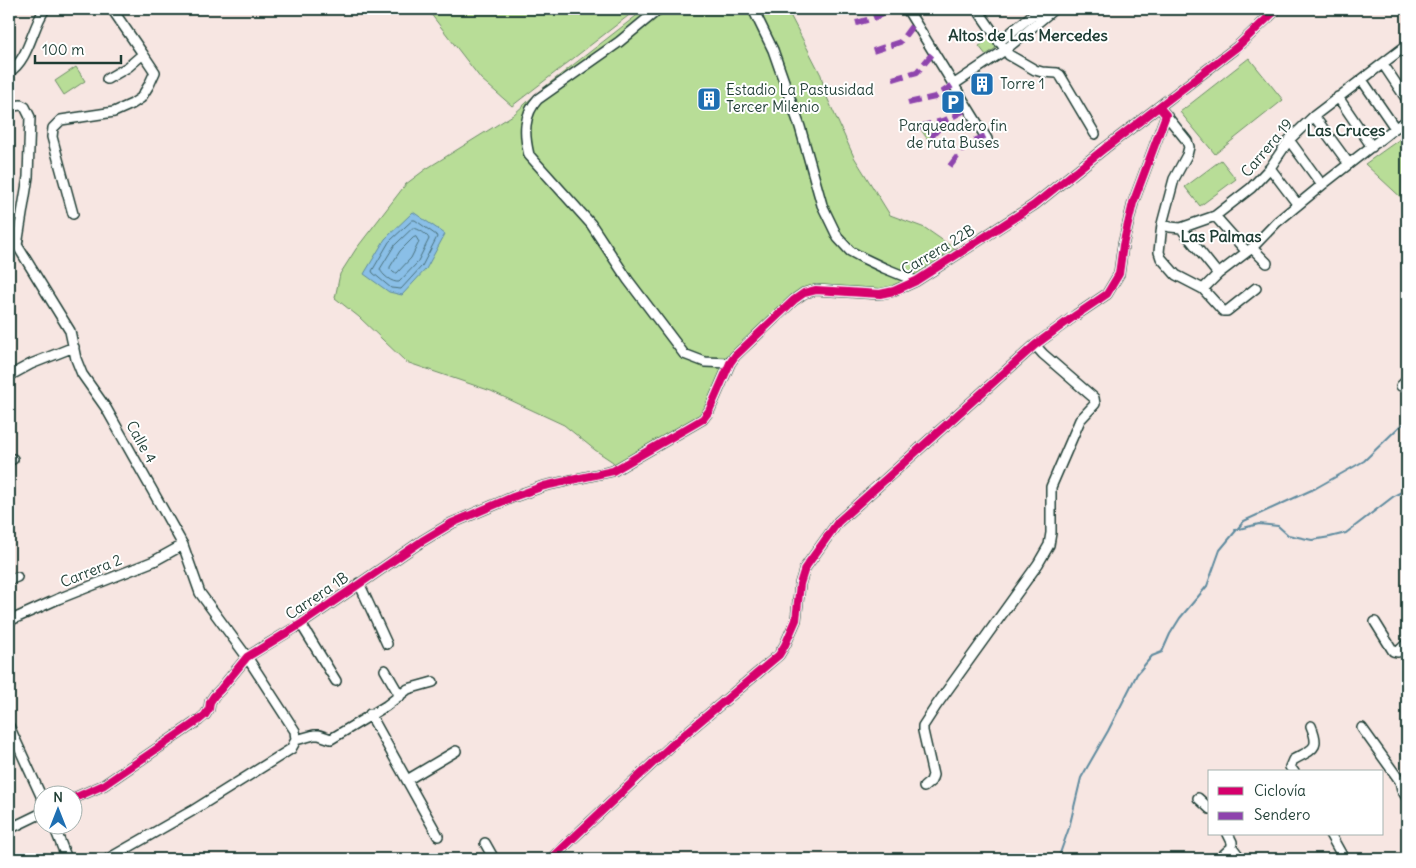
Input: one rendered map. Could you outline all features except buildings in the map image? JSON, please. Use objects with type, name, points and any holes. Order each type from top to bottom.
[{"type":"street","points":[[9,72],[22,57],[45,9]]},
{"type":"street","points":[[73,214],[52,137],[53,128],[61,120],[114,112],[132,104],[141,98],[155,72],[112,9]]},
{"type":"street","points":[[659,9],[619,42],[538,99],[527,117],[525,141],[529,155],[591,224],[628,280],[684,354],[705,362],[730,363]]},
{"type":"street","points":[[753,9],[773,50],[800,127],[822,205],[838,238],[850,251],[916,281]]},
{"type":"street","points":[[907,9],[987,140]]},
{"type":"street","points":[[988,9],[978,12],[1009,55],[1035,70],[1060,75],[1095,134]]},
{"type":"street","points":[[999,42],[1040,9]]},
{"type":"street","points":[[953,85],[1005,50],[1054,9]]},
{"type":"street","name":"Carrera 22B","points":[[613,471],[703,419],[709,411],[730,363],[735,356],[794,300],[804,293],[816,290],[880,294],[894,292],[916,281],[1034,205],[1237,47],[1277,9]]},
{"type":"street","name":"Carrera 19","points":[[1182,228],[1215,216],[1251,188],[1270,168],[1289,140],[1314,116],[1407,45]]},
{"type":"street","points":[[107,78],[128,67],[143,54]]},
{"type":"street","points":[[1383,64],[1407,100]]},
{"type":"street","points":[[1362,80],[1395,128]]},
{"type":"street","points":[[1338,97],[1372,147]]},
{"type":"street","points":[[9,110],[13,106],[21,105],[25,107],[30,117],[28,177],[18,240],[9,248]]},
{"type":"street","points":[[1159,107],[1187,141],[1189,147],[1187,155],[1174,179],[1162,224],[1159,243],[1160,258],[1176,275],[1203,289],[1225,312],[1256,288]]},
{"type":"street","points":[[551,859],[672,745],[779,655],[796,620],[800,584],[805,568],[838,522],[1035,345],[1076,314],[1108,294],[1120,274],[1122,245],[1133,202],[1166,115]]},
{"type":"street","points":[[1314,116],[1349,164]]},
{"type":"street","points":[[1203,289],[1218,274],[1250,250],[1277,222],[1322,184],[1407,120]]},
{"type":"street","points":[[1289,140],[1322,184]]},
{"type":"street","points":[[1270,168],[1298,205]]},
{"type":"street","points":[[1215,216],[1250,250],[1267,263]]},
{"type":"street","points":[[1162,224],[1182,228],[1218,274]]},
{"type":"street","name":"Calle 4","points":[[18,240],[17,245],[70,331],[82,374],[106,408],[183,546],[200,593],[247,657],[295,731],[296,740]]},
{"type":"street","points":[[924,787],[931,781],[933,775],[923,726],[1038,564],[1049,545],[1051,533],[1051,487],[1080,420],[1095,404],[1094,398],[1035,345]]},
{"type":"street","points":[[9,376],[31,364],[74,347]]},
{"type":"street","name":"Carrera 1B","points":[[82,795],[104,785],[199,720],[209,708],[214,696],[247,657],[301,624],[422,541],[452,523],[544,486],[613,471]]},
{"type":"street","name":"Carrera 2","points":[[9,621],[58,599],[154,561],[183,546]]},
{"type":"street","points":[[360,583],[387,644]]},
{"type":"street","points":[[1375,622],[1393,651],[1398,652],[1407,643]]},
{"type":"street","points":[[301,624],[336,681]]},
{"type":"street","points":[[385,670],[400,696]]},
{"type":"street","points":[[108,859],[192,811],[291,749],[296,740],[314,735],[320,735],[331,740],[370,714],[386,706],[408,689],[433,682]]},
{"type":"street","points":[[370,714],[438,836]]},
{"type":"street","points":[[9,726],[36,786]]},
{"type":"street","points":[[1292,770],[1290,767],[1293,760],[1314,748],[1316,743],[1315,735],[1311,726]]},
{"type":"street","points":[[1362,728],[1400,781],[1402,790],[1407,798]]},
{"type":"street","points":[[407,780],[456,751]]},
{"type":"street","points":[[1198,798],[1208,807]]},
{"type":"street","points":[[9,829],[32,818]]},
{"type":"street","points":[[58,836],[67,859]]},
{"type":"street","points":[[1229,836],[1232,847],[1241,859]]},
{"type":"street","points":[[1331,836],[1344,859]]},
{"type":"street","points":[[485,843],[494,859]]},
{"type":"street","points":[[1219,859],[1232,847]]},
{"type":"green space","points":[[427,9],[637,9],[512,106],[481,79]]},
{"type":"green space","points":[[645,9],[787,9],[821,75],[825,93],[854,157],[890,215],[925,228],[961,253],[894,291],[804,293],[735,356],[709,411],[618,469],[613,462],[564,425],[491,391],[406,362],[359,317],[335,298],[340,274],[356,249],[406,184],[426,169],[513,115],[537,93]]},
{"type":"green space","points":[[993,36],[1000,45],[986,55],[979,46]]},
{"type":"green space","points":[[1249,58],[1283,100],[1215,154],[1180,112]]},
{"type":"green space","points":[[76,67],[85,81],[64,95],[55,81]]},
{"type":"green space","points":[[944,122],[928,140],[920,128]]},
{"type":"green space","points":[[1407,134],[1407,203],[1365,164]]},
{"type":"green space","points":[[1221,160],[1236,179],[1200,206],[1185,187]]},
{"type":"water","points":[[413,212],[445,234],[426,269],[402,295],[389,292],[364,274],[385,239]]},
{"type":"waterway","points":[[1058,859],[1069,828],[1081,778],[1137,674],[1152,656],[1162,652],[1180,618],[1207,586],[1220,550],[1244,521],[1316,488],[1364,461],[1400,426],[1407,422]]},
{"type":"waterway","points":[[1235,530],[1259,524],[1278,526],[1288,535],[1312,540],[1330,537],[1346,533],[1394,496],[1407,489]]},
{"type":"marked path","points":[[856,23],[877,17],[887,9]]},
{"type":"marked path","points":[[873,51],[900,42],[915,22]]},
{"type":"marked path","points":[[893,79],[917,72],[934,52]]},
{"type":"marked path","points":[[908,103],[935,97],[953,85]]},
{"type":"marked path","points":[[919,127],[946,120],[969,108]]},
{"type":"marked path","points":[[931,137],[946,120]]},
{"type":"marked path","points":[[950,166],[966,145],[985,136]]},
{"type":"cycle path","points":[[82,795],[104,785],[205,715],[214,696],[247,657],[301,624],[422,541],[452,523],[513,497],[544,486],[613,471],[703,419],[709,411],[730,363],[735,356],[794,300],[804,293],[816,290],[880,294],[894,291],[916,281],[1034,205],[1237,47],[1277,9]]},
{"type":"cycle path","points":[[551,859],[672,745],[779,655],[796,620],[800,584],[805,568],[838,522],[1035,345],[1107,294],[1119,274],[1123,245],[1133,203],[1166,115],[1159,107]]},
{"type":"place","name":"Torre 1","points":[[982,84]]},
{"type":"place","name":"Estadio La Pastusidad Tercer Milenio","points":[[709,99]]},
{"type":"place","name":"Parqueadero fin de ruta Buses","points":[[953,102]]},
{"type":"district","name":"Altos de Las Mercedes","points":[[1028,35]]},
{"type":"district","name":"Las Cruces","points":[[1346,130]]},
{"type":"district","name":"Las Palmas","points":[[1221,236]]}]
